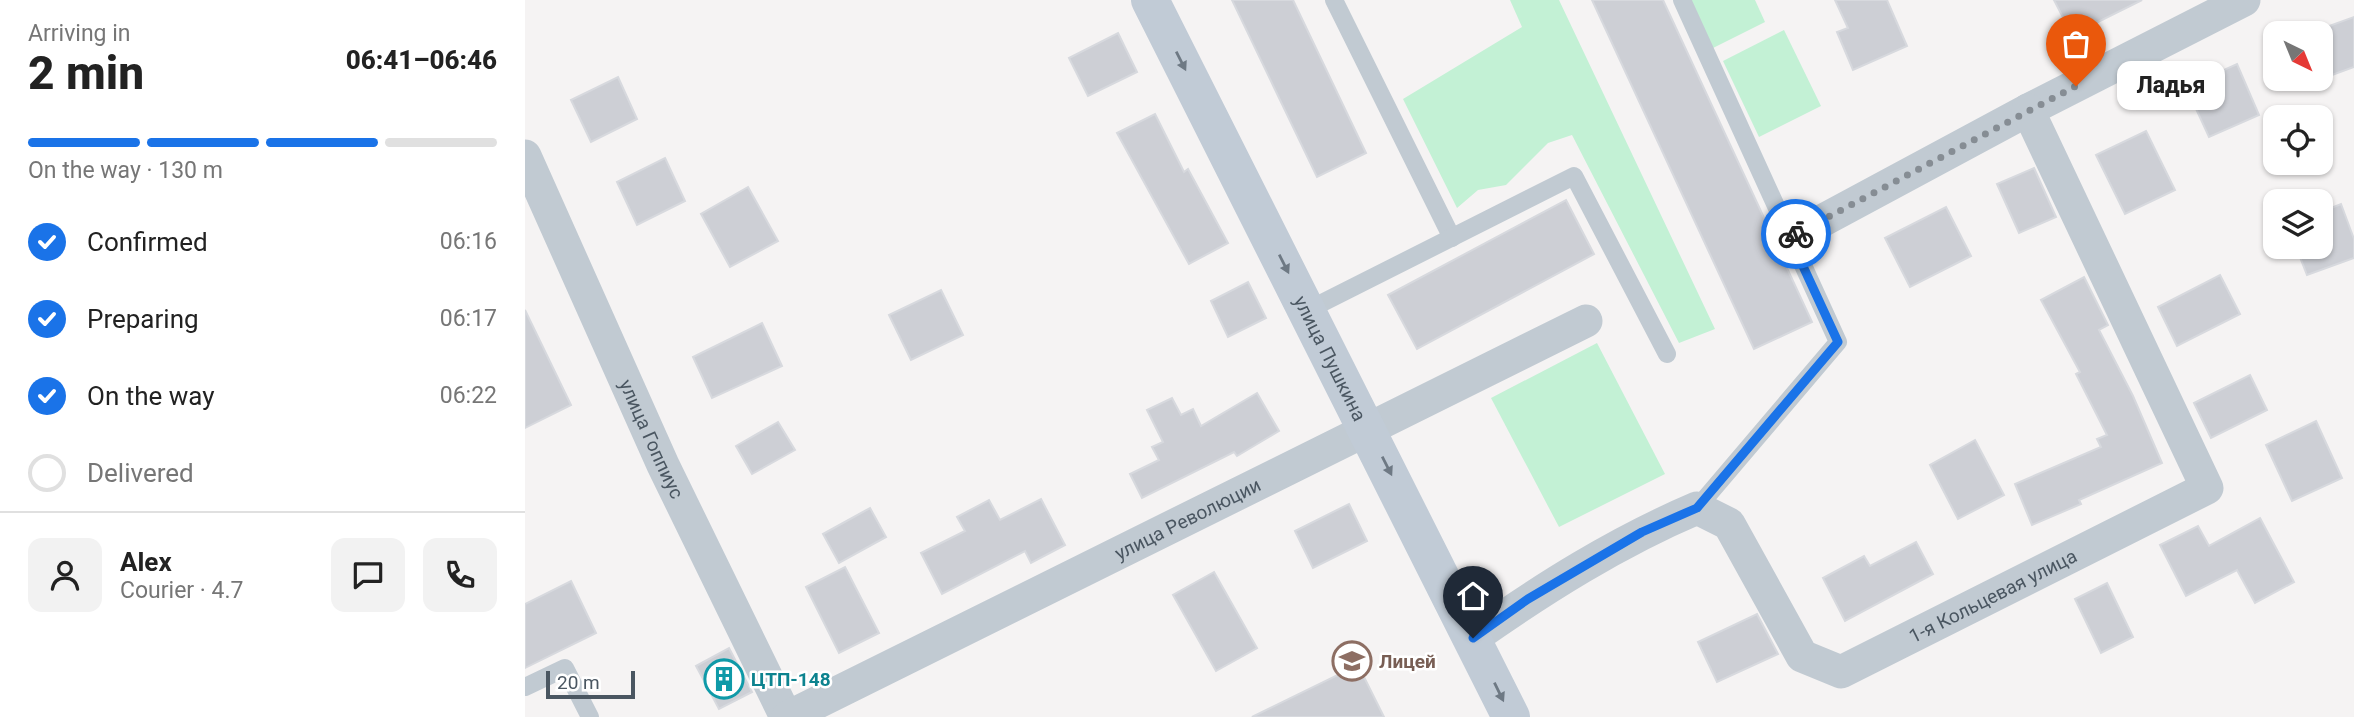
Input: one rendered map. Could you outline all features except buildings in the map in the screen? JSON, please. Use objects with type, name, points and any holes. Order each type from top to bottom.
[{"type":"street","name":"улица Пушкина","points":[[1150,0],[1369,430],[1511,717]]},
{"type":"street","points":[[1790,238],[2028,110],[2244,0]]},
{"type":"street","name":"1-я Кольцевая улица","points":[[1697,508],[1729,524],[1802,656],[1841,672],[2207,488],[2028,110]]},
{"type":"street","name":"улица Гоппиус","points":[[525,156],[663,465],[787,717]]},
{"type":"street","name":"улица Революции","points":[[787,717],[1586,321]]},
{"type":"street","points":[[1473,638],[1528,599],[1642,532],[1697,508]]},
{"type":"lane","points":[[1334,0],[1452,238]]},
{"type":"lane","points":[[1682,0],[1838,342],[1697,508]]},
{"type":"lane","points":[[1308,310],[1574,176],[1667,354]]},
{"type":"lane","points":[[525,687],[565,668],[590,717]]},
{"type":"green space","points":[[1510,0],[1559,0],[1715,329],[1679,343],[1572,135],[1548,143],[1506,185],[1478,190],[1457,208],[1403,99],[1522,27]]},
{"type":"green space","points":[[1691,0],[1755,0],[1765,22],[1713,48]]},
{"type":"green space","points":[[1784,30],[1821,106],[1759,137],[1723,61]]},
{"type":"green space","points":[[1597,343],[1665,474],[1559,527],[1491,398]]},
{"type":"way so far","points":[[1796,234],[2076,86]]},
{"type":"place","name":"Ладья","points":[[2076,86]]},
{"type":"place","name":"Лицей","points":[[1352,661]]},
{"type":"place","name":"ЦТП-148","points":[[724,679]]},
{"type":"route","points":[[1473,638],[1528,599],[1642,532],[1697,508],[1838,342],[1790,238],[1796,234]]}]
